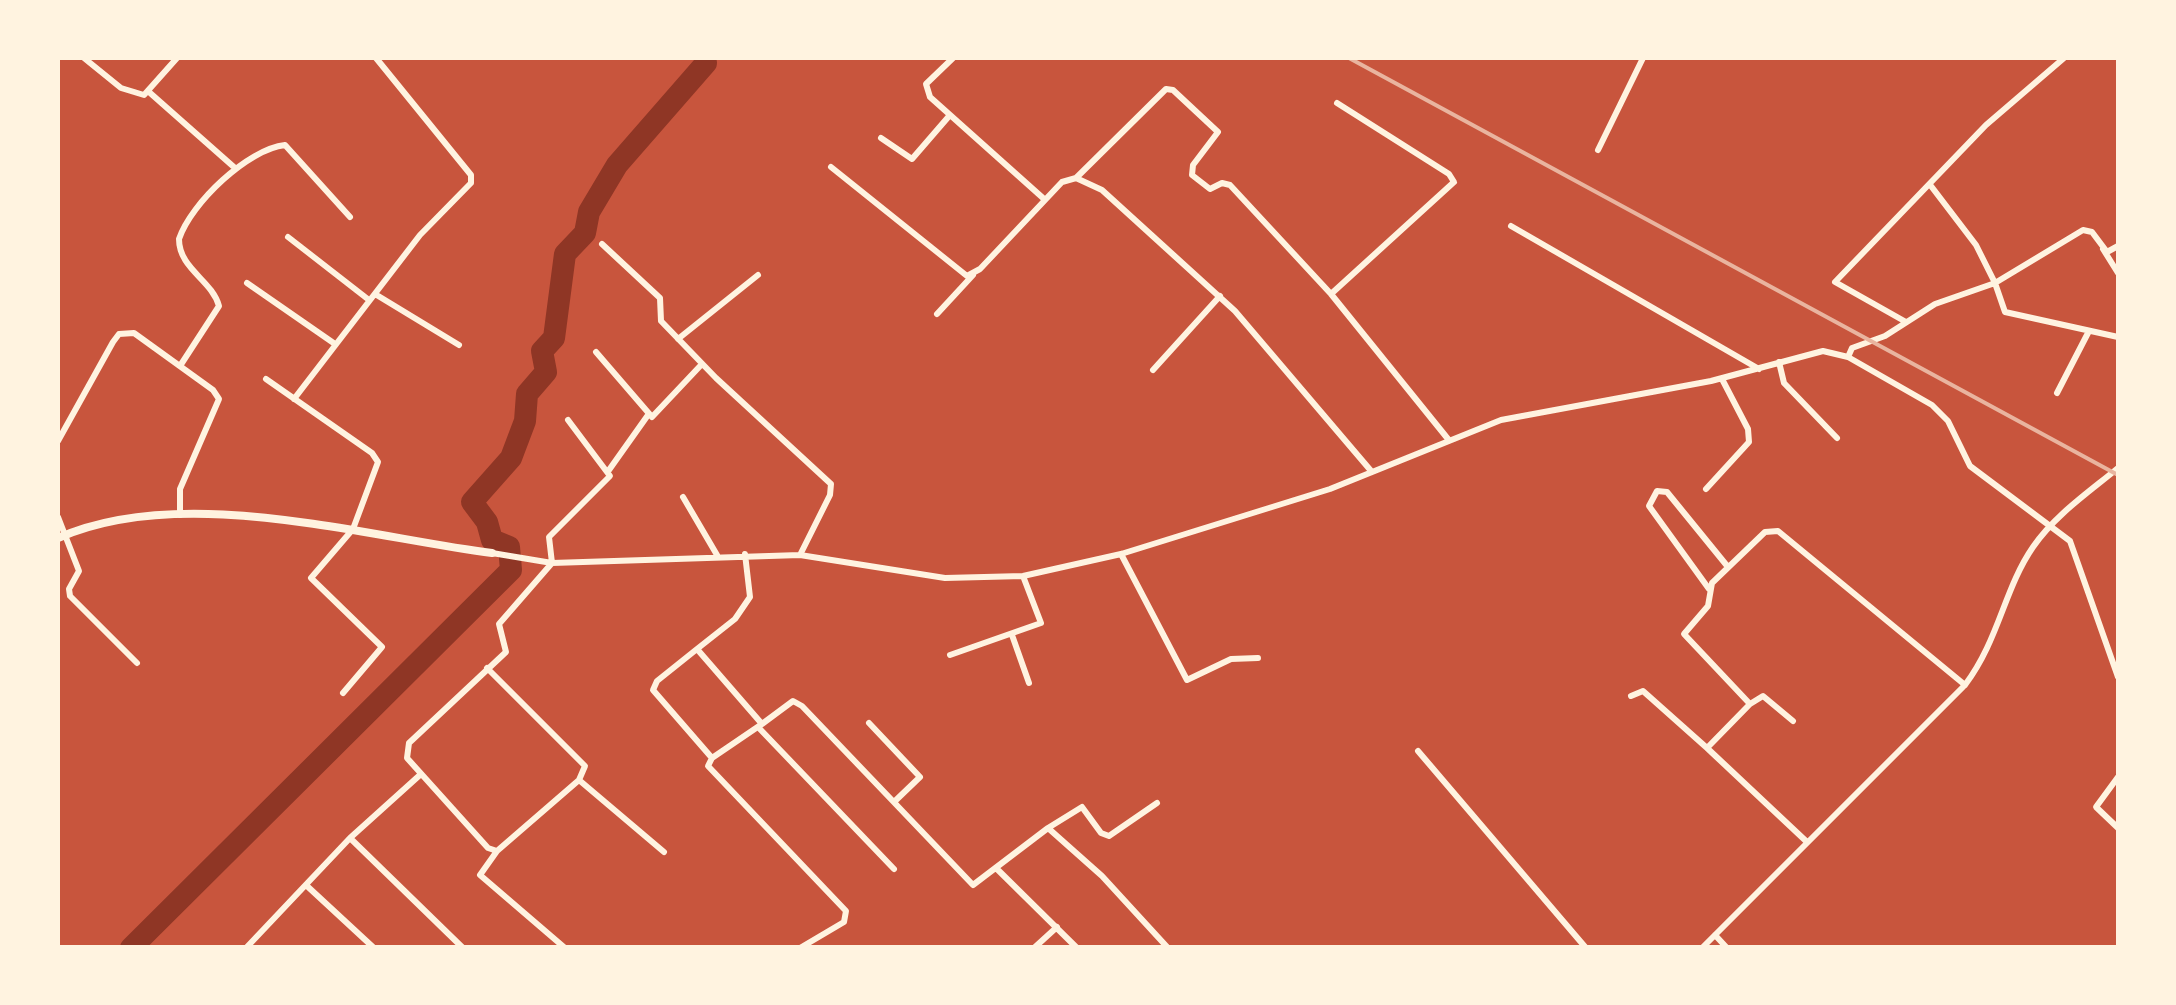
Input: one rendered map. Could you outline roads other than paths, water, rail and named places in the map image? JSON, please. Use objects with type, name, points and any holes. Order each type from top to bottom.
[{"type":"street","points":[[84,58],[122,88],[136,94],[149,92],[177,58]]},
{"type":"street","points":[[294,399],[372,297],[472,178],[376,58]]},
{"type":"street","points":[[953,58],[926,84],[930,97],[1043,198]]},
{"type":"street","points":[[1598,150],[1643,58]]},
{"type":"street","points":[[1906,322],[1835,282],[1986,125],[2064,58]]},
{"type":"street","points":[[937,314],[1043,198],[1076,178],[1166,89],[1173,90],[1218,132],[1193,165],[1192,175],[1210,190],[1222,183],[1230,185],[1330,294],[1448,439]]},
{"type":"street","points":[[149,92],[235,168]]},
{"type":"street","points":[[1330,294],[1454,182],[1450,174],[1337,103]]},
{"type":"street","points":[[880,138],[912,159],[950,114]]},
{"type":"street","points":[[180,366],[219,306],[215,295],[186,262],[179,239],[191,216],[235,168],[253,154],[285,144],[350,217]]},
{"type":"street","points":[[832,167],[959,272],[974,274]]},
{"type":"street","points":[[1076,178],[1118,202],[1220,296],[1301,384],[1372,472]]},
{"type":"street","points":[[1930,186],[1976,246],[2005,312],[2118,337]]},
{"type":"street","points":[[1511,226],[1760,369]]},
{"type":"street","points":[[1848,357],[1852,348],[1885,336],[1935,304],[1995,283],[2083,230],[2092,232],[2118,274]]},
{"type":"street","points":[[288,237],[372,297],[459,344]]},
{"type":"street","points":[[602,244],[660,298],[658,316],[702,364],[830,484],[830,496],[800,555]]},
{"type":"street","points":[[2101,246],[2108,252],[2118,246]]},
{"type":"street","points":[[678,338],[758,275]]},
{"type":"street","points":[[247,283],[335,344]]},
{"type":"street","points":[[1152,370],[1220,296]]},
{"type":"street","points":[[2057,394],[2089,331]]},
{"type":"street","points":[[58,441],[120,334],[134,333],[219,399],[180,489],[180,516]]},
{"type":"street","points":[[62,536],[106,522],[180,516],[302,521],[552,563],[745,553],[800,555],[945,578],[1023,576],[1122,554],[1372,472],[1448,439],[1544,409],[1722,379],[1824,351],[1848,357],[1942,412],[1970,466],[2070,541],[2080,559],[2118,677]]},
{"type":"street","points":[[596,352],[648,415]]},
{"type":"street","points":[[1779,362],[1784,382],[1837,438]]},
{"type":"street","points":[[497,851],[488,848],[407,758],[408,743],[508,647],[499,634],[499,624],[552,563],[548,537],[605,482],[609,470],[648,415],[658,414],[702,364]]},
{"type":"street","points":[[266,379],[376,458],[353,529],[311,578],[382,647],[344,693]]},
{"type":"street","points":[[1706,489],[1749,442],[1748,429],[1722,379]]},
{"type":"street","points":[[568,420],[609,470]]},
{"type":"street","points":[[1702,948],[1965,686],[1996,638],[2032,549],[2050,526],[2118,468]]},
{"type":"street","points":[[1709,589],[1649,506],[1657,490],[1667,492],[1728,567]]},
{"type":"street","points":[[683,497],[718,555]]},
{"type":"street","points":[[58,517],[68,553],[80,571],[68,589],[70,596],[137,663]]},
{"type":"street","points":[[1750,704],[1684,634],[1708,606],[1709,589],[1764,532],[1778,531],[1965,686]]},
{"type":"street","points":[[712,758],[653,690],[657,681],[735,618],[750,597],[745,553]]},
{"type":"street","points":[[1122,554],[1187,680],[1231,659],[1258,658]]},
{"type":"street","points":[[950,656],[1041,623],[1023,576]]},
{"type":"street","points":[[1012,635],[1029,683]]},
{"type":"street","points":[[697,650],[760,725],[894,870]]},
{"type":"street","points":[[487,668],[581,760],[584,771],[579,780],[497,851],[480,876],[566,948]]},
{"type":"street","points":[[1631,696],[1643,691],[1807,842]]},
{"type":"street","points":[[1707,748],[1763,696],[1793,721]]},
{"type":"street","points":[[800,948],[844,922],[846,911],[710,771],[712,758],[787,704],[797,703],[970,883],[976,884],[1082,807],[1101,833],[1110,836],[1156,802]]},
{"type":"street","points":[[868,723],[920,777],[894,802]]},
{"type":"street","points":[[1418,751],[1586,948]]},
{"type":"street","points":[[246,948],[350,838],[421,774]]},
{"type":"street","points":[[2118,777],[2096,804],[2118,828]]},
{"type":"street","points":[[579,780],[664,852]]},
{"type":"street","points":[[1048,828],[1110,885],[1168,948]]},
{"type":"street","points":[[350,838],[463,948]]},
{"type":"street","points":[[998,869],[1077,948]]},
{"type":"street","points":[[306,886],[374,948]]},
{"type":"street","points":[[1034,948],[1057,927]]},
{"type":"street","points":[[1715,935],[1726,948]]},
{"type":"waterway","points":[[131,948],[511,570],[509,547],[492,540],[487,522],[472,502],[511,458],[525,421],[527,394],[546,372],[542,351],[554,338],[565,254],[585,233],[589,212],[617,165],[706,63]]},
{"type":"railway","points":[[1349,58],[2118,475]]}]
